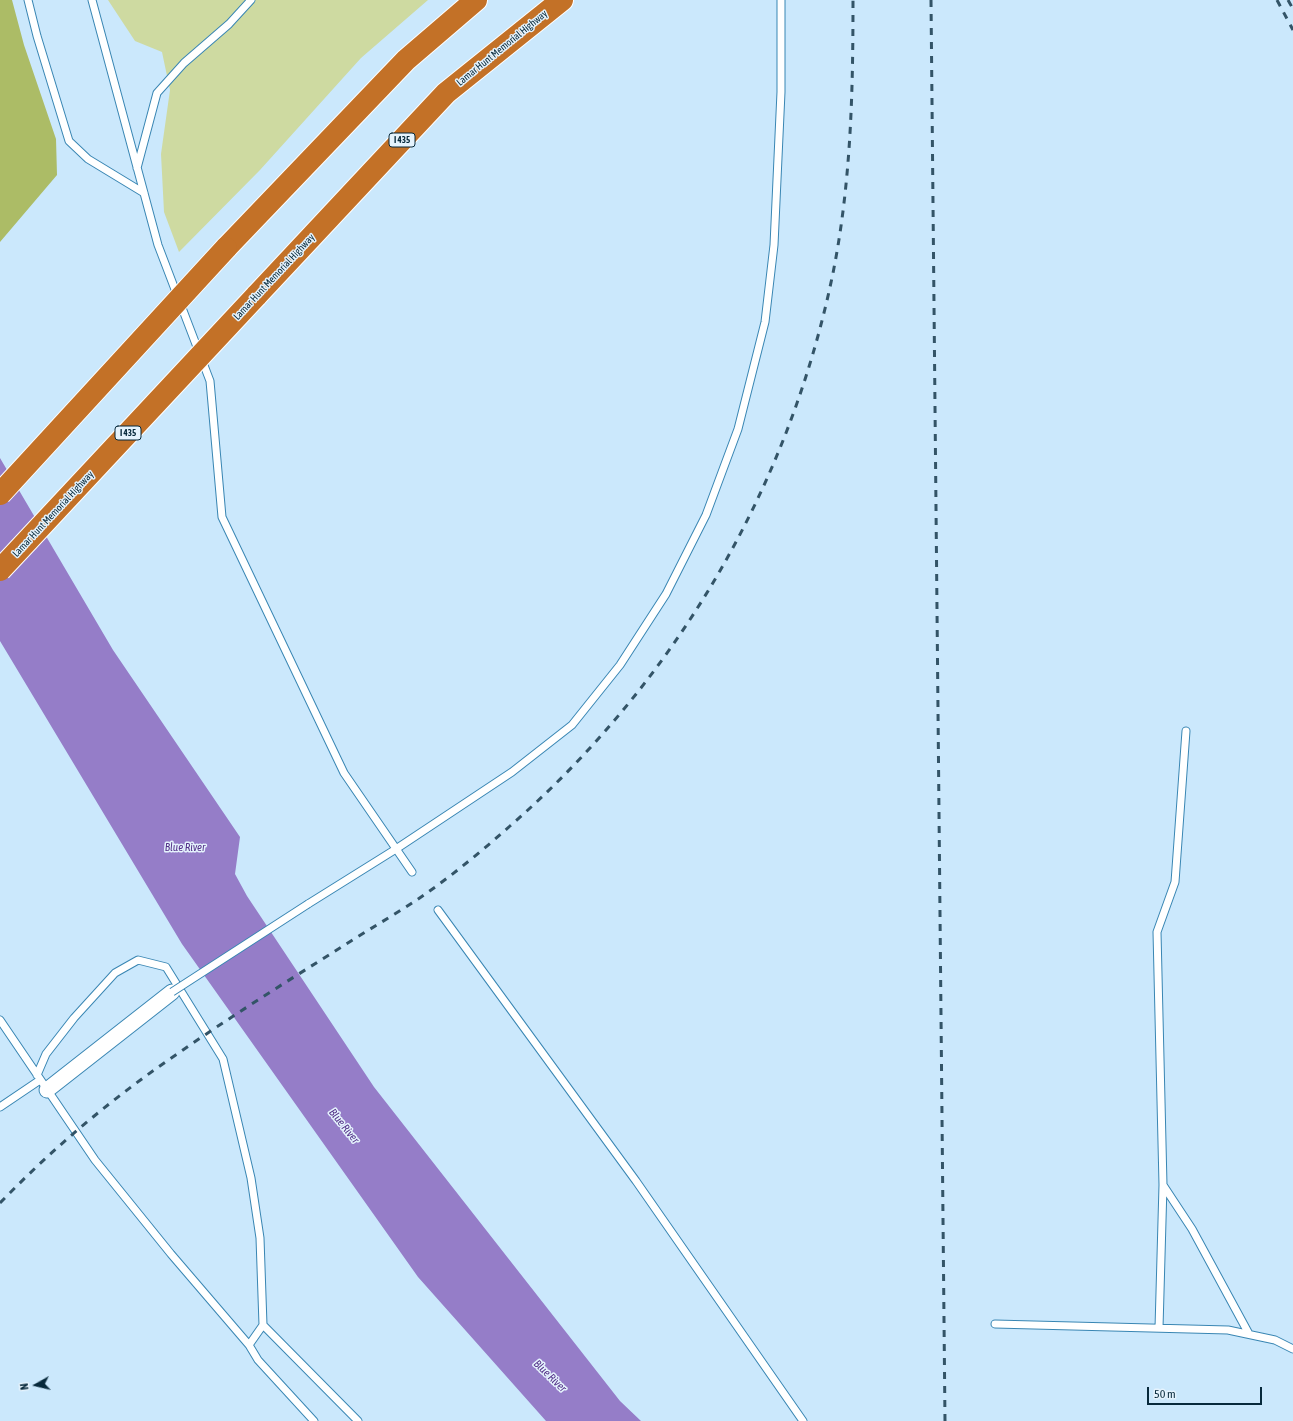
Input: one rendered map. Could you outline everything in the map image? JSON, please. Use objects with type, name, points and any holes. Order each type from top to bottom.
[{"type":"highway","points":[[0,494],[226,248],[406,60],[476,0]]},
{"type":"highway","name":"Lamar Hunt Memorial Highway","points":[[0,570],[446,93],[562,0]]},
{"type":"street","points":[[41,1082],[172,992]]},
{"type":"lane","points":[[28,0],[37,36],[69,141],[88,159],[144,193]]},
{"type":"lane","points":[[92,0],[158,245],[210,382],[222,517],[344,773],[412,872]]},
{"type":"lane","points":[[137,168],[157,93],[184,63],[229,24],[251,0]]},
{"type":"lane","points":[[172,992],[396,849],[512,772],[572,725],[620,665],[666,594],[706,515],[738,429],[765,322],[774,245],[781,92],[781,0]]},
{"type":"lane","points":[[1159,1328],[1163,1185],[1157,932],[1176,882],[1186,731]]},
{"type":"lane","points":[[438,910],[636,1181],[803,1421]]},
{"type":"lane","points":[[0,1107],[41,1082],[46,1054],[74,1018],[115,973],[138,960],[166,967],[223,1059],[251,1178],[260,1238],[264,1324],[249,1345]]},
{"type":"lane","points":[[0,1020],[95,1160],[171,1254],[249,1345],[258,1360],[314,1421]]},
{"type":"lane","points":[[1163,1185],[1192,1229],[1249,1334]]},
{"type":"lane","points":[[264,1324],[358,1421]]},
{"type":"lane","points":[[995,1324],[1228,1330],[1275,1340],[1293,1349]]},
{"type":"green space","points":[[0,0],[12,0],[24,45],[56,139],[57,175],[0,242]]},
{"type":"green space","points":[[108,0],[428,0],[361,58],[260,170],[179,252],[164,212],[161,154],[170,90],[162,52],[135,41]]},
{"type":"water","name":"Blue River","points":[[0,458],[113,650],[240,837],[235,874],[247,896],[374,1087],[620,1401],[641,1421],[546,1421],[418,1277],[182,944],[0,641]]},
{"type":"railway","points":[[0,1203],[64,1142],[132,1086],[244,1009],[415,901],[479,853],[569,770],[624,709],[673,644],[717,576],[755,504],[787,430],[813,353],[833,273],[844,205],[850,137],[853,0]]},
{"type":"railway","points":[[931,0],[945,1421]]},
{"type":"railway","points":[[1277,0],[1293,30]]},
{"type":"railway","points":[[1288,0],[1293,9]]}]
